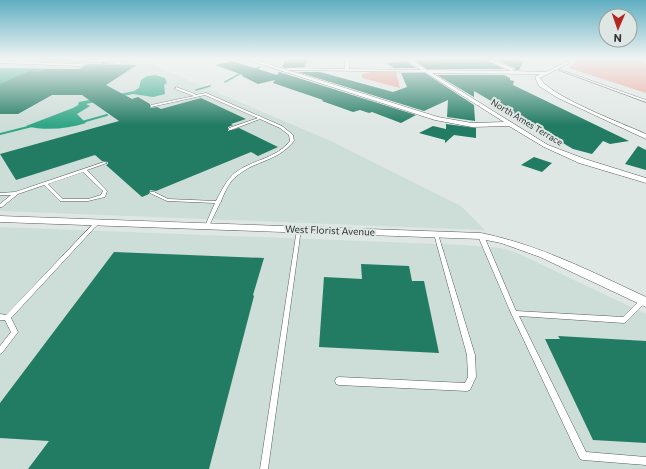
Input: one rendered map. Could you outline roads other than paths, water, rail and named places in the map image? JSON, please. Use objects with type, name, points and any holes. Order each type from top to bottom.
[{"type":"street","points":[[317,81],[437,119],[472,125],[508,124]]},
{"type":"street","name":"North Ames Terrace","points":[[442,81],[508,124],[559,153],[646,181]]},
{"type":"street","points":[[539,81],[541,85],[560,97],[646,137]]},
{"type":"street","name":"West Florist Avenue","points":[[0,218],[97,223],[481,236],[526,247],[644,301]]},
{"type":"lane","points":[[591,81],[646,100]]},
{"type":"lane","points":[[176,88],[194,95]]},
{"type":"lane","points":[[152,106],[194,95],[205,94],[287,130],[291,135],[292,141],[288,147],[280,153],[236,173],[229,182],[207,226]]},
{"type":"lane","points":[[230,129],[261,118]]},
{"type":"lane","points":[[0,194],[16,193],[104,163]]},
{"type":"lane","points":[[45,183],[62,200],[80,201],[96,199],[103,196],[105,191],[84,170]]},
{"type":"lane","points":[[0,206],[16,193]]},
{"type":"lane","points":[[152,193],[159,197],[177,201],[219,202]]},
{"type":"lane","points":[[0,351],[15,332],[3,318],[97,223]]},
{"type":"lane","points":[[264,469],[299,229]]},
{"type":"lane","points":[[339,381],[466,387],[472,377],[471,355],[436,234]]},
{"type":"lane","points":[[481,236],[514,312],[583,456],[646,461]]},
{"type":"lane","points":[[514,312],[624,320],[644,301]]},
{"type":"waterway","points":[[196,90],[210,86]]},
{"type":"waterway","points":[[82,122],[107,115]]},
{"type":"waterway","points":[[0,134],[32,126]]}]
